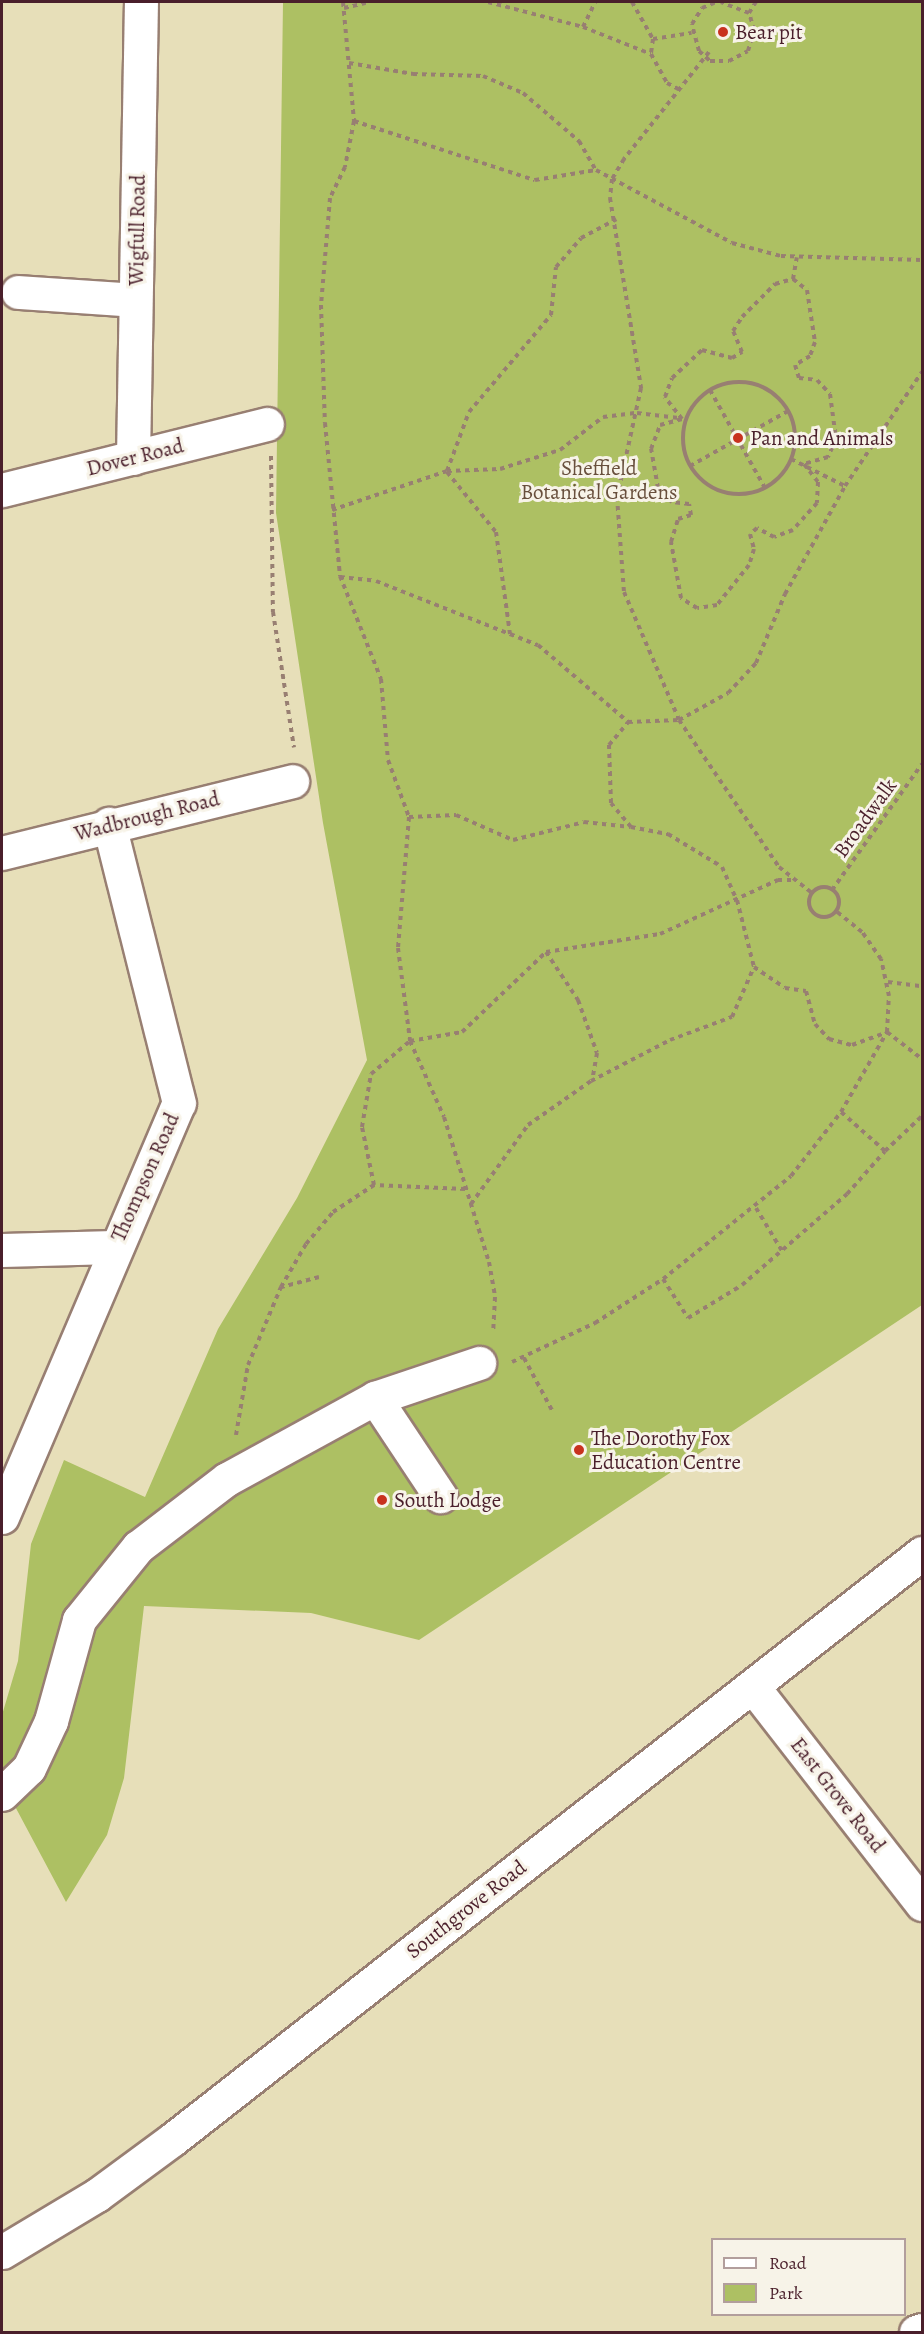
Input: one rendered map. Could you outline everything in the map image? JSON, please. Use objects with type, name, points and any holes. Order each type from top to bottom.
[{"type":"street","name":"Wigfull Road","points":[[133,458],[141,2]]},
{"type":"street","points":[[18,292],[135,300]]},
{"type":"street","name":"Dover Road","points":[[2,490],[267,424]]},
{"type":"street","name":"Wadbrough Road","points":[[2,853],[109,824],[292,781]]},
{"type":"street","name":"Thompson Road","points":[[2,1517],[114,1247],[179,1102],[109,824]]},
{"type":"street","points":[[2,1250],[114,1247]]},
{"type":"street","points":[[2,1794],[29,1768],[51,1721],[79,1620],[104,1583],[138,1547],[227,1479],[375,1398],[479,1363]]},
{"type":"street","points":[[375,1398],[440,1496]]},
{"type":"street","name":"Southgrove Road","points":[[2,2252],[97,2195],[173,2139],[922,1553]]},
{"type":"street","name":"East Grove Road","points":[[753,1687],[922,1904]]},
{"type":"street","points":[[916,2332],[922,2330]]},
{"type":"path","points":[[343,2],[354,121],[345,167],[330,198],[321,305],[332,510],[340,576],[381,679],[388,760],[409,818],[399,948],[410,1041],[444,1117],[471,1205],[495,1297],[492,1337],[479,1363],[507,1364],[595,1323],[663,1279],[756,1208],[791,1176],[841,1112],[887,1032],[888,982],[862,932],[836,910],[832,890],[812,893],[791,880],[679,720],[624,592],[617,497],[641,388],[612,178],[682,91],[709,52]]},
{"type":"path","points":[[344,8],[369,2]]},
{"type":"path","points":[[488,2],[583,27],[651,54]]},
{"type":"path","points":[[583,27],[595,2]]},
{"type":"path","points":[[632,2],[653,39],[651,54],[667,83],[682,91]]},
{"type":"path","points":[[716,2],[702,8],[692,33],[699,51],[710,61],[729,62],[748,51],[754,30],[749,13],[756,2]]},
{"type":"path","points":[[721,2],[749,13]]},
{"type":"path","points":[[653,39],[692,33]]},
{"type":"path","points":[[349,63],[413,74],[483,76],[523,93],[579,141],[596,170],[732,243],[797,257],[922,260]]},
{"type":"path","points":[[354,121],[534,180],[596,170]]},
{"type":"path","points":[[447,471],[469,412],[551,315],[556,267],[581,238],[616,219]]},
{"type":"path","points":[[793,279],[797,257]]},
{"type":"path","points":[[793,279],[775,284],[742,317],[733,331],[742,352],[732,358],[702,350],[672,378],[665,397],[684,419],[682,436],[690,466],[701,479],[731,494],[765,488],[791,459],[795,441],[788,411],[760,386],[743,382],[710,390],[684,419],[660,425],[651,449],[658,488],[672,502],[689,504],[692,515],[678,519],[671,542],[681,597],[697,608],[717,605],[748,565],[754,549],[750,534],[757,528],[774,537],[793,530],[817,503],[818,483],[804,464]]},
{"type":"path","points":[[793,279],[807,290],[815,342],[810,356],[795,365],[799,378],[817,380],[830,394],[836,440],[828,458],[804,464]]},
{"type":"path","points":[[340,576],[376,581],[538,645],[628,722],[679,720],[728,693],[756,663],[785,594],[845,486],[922,372]]},
{"type":"path","points":[[710,390],[765,488]]},
{"type":"path","points":[[690,466],[788,411]]},
{"type":"path","points":[[332,510],[447,471],[500,469],[550,454],[603,417],[637,413],[684,419]]},
{"type":"path","points":[[267,424],[273,612],[295,754],[292,781]]},
{"type":"path","points":[[791,459],[845,486]]},
{"type":"path","points":[[447,471],[496,532],[510,634]]},
{"type":"path","points":[[628,722],[609,745],[606,772],[611,803],[631,826]]},
{"type":"path","name":"Broadwalk","points":[[832,890],[922,764]]},
{"type":"path","points":[[409,818],[456,815],[513,840],[584,822],[631,826],[668,834],[722,867],[737,900],[754,967],[732,1017],[670,1040],[591,1081],[528,1125],[471,1205]]},
{"type":"path","points":[[374,1185],[362,1127],[371,1074],[410,1041],[462,1032],[546,952],[660,933],[791,880]]},
{"type":"path","points":[[812,893],[815,915],[822,918],[836,910]]},
{"type":"path","points":[[546,952],[578,1000],[597,1053],[591,1081]]},
{"type":"path","points":[[754,967],[785,988],[806,991],[815,1024],[829,1039],[852,1045],[887,1032]]},
{"type":"path","points":[[888,982],[922,986]]},
{"type":"path","points":[[887,1032],[922,1059]]},
{"type":"path","points":[[841,1112],[885,1150]]},
{"type":"path","points":[[663,1279],[688,1318],[782,1251],[847,1194],[885,1150],[922,1116]]},
{"type":"path","points":[[227,1479],[248,1365],[281,1287],[306,1244],[333,1212],[374,1185],[465,1189]]},
{"type":"path","points":[[756,1208],[782,1251]]},
{"type":"path","points":[[281,1287],[319,1277]]},
{"type":"path","points":[[524,1358],[553,1412]]},
{"type":"green space","name":"Sheffield Botanical Gardens","points":[[283,2],[922,2],[922,1305],[419,1640],[311,1613],[144,1606],[124,1778],[107,1835],[66,1902],[2,1782],[2,1715],[18,1661],[31,1544],[64,1460],[145,1497],[218,1329],[297,1198],[367,1060],[323,823],[276,513]]},
{"type":"place","name":"Bear pit","points":[[723,32]]},
{"type":"place","name":"Pan and Animals","points":[[738,438]]},
{"type":"place","name":"The Dorothy Fox Education Centre","points":[[579,1450]]},
{"type":"place","name":"South Lodge","points":[[382,1500]]}]
